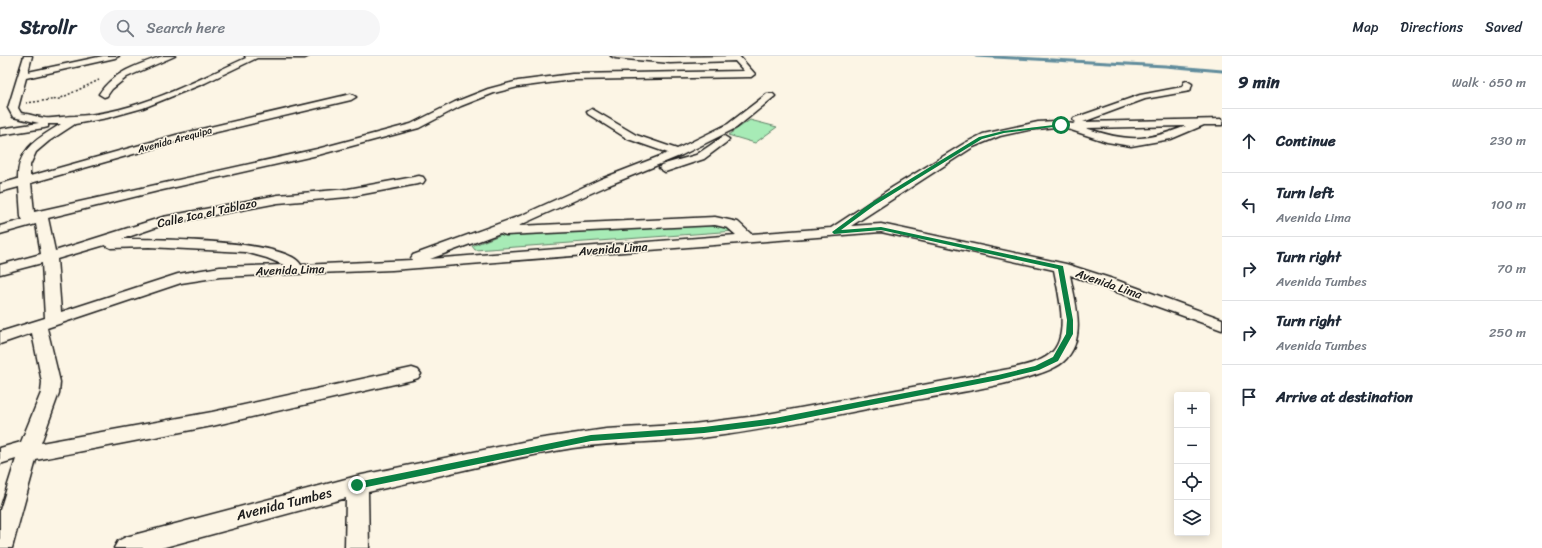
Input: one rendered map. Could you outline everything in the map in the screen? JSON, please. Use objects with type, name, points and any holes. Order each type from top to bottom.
[{"type":"street","points":[[28,56],[13,108],[16,115],[24,118],[54,121],[76,119]]},
{"type":"street","points":[[22,76],[115,56]]},
{"type":"street","points":[[104,94],[105,90],[127,73],[141,66],[171,56]]},
{"type":"street","points":[[249,56],[305,56]]},
{"type":"street","points":[[0,132],[114,114],[172,94],[256,56]]},
{"type":"street","points":[[0,230],[36,218],[158,187],[318,152],[415,126],[458,104],[491,91],[518,84],[572,77],[751,74],[737,58],[670,60],[615,56]]},
{"type":"street","points":[[1061,125],[1143,97],[1187,89],[1187,84]]},
{"type":"street","points":[[392,266],[420,258],[525,219],[655,161],[678,153],[715,136],[748,114],[770,96]]},
{"type":"street","name":"Avenida Arequipa","points":[[0,188],[26,182],[180,137],[351,97]]},
{"type":"street","points":[[592,112],[632,137],[678,153]]},
{"type":"street","points":[[0,548],[28,450],[50,393],[51,382],[45,322],[49,256],[36,218],[23,166],[36,145],[61,131],[76,119]]},
{"type":"street","points":[[834,232],[873,204],[981,138],[1003,132],[1061,125],[1222,122]]},
{"type":"street","points":[[1061,125],[1109,140],[1123,143],[1137,143],[1178,134],[1201,123]]},
{"type":"street","points":[[621,183],[700,158],[725,138],[715,136]]},
{"type":"street","name":"Calle Ica el Tablazo","points":[[0,270],[86,247],[163,221],[198,213],[278,199],[354,192],[419,180]]},
{"type":"street","points":[[0,224],[36,218]]},
{"type":"street","points":[[491,232],[715,221],[732,225],[749,239]]},
{"type":"street","name":"Avenida Lima","points":[[0,338],[178,279],[199,275],[392,266],[881,228],[1061,267],[1111,283],[1222,325]]},
{"type":"street","points":[[86,247],[129,243],[245,248],[272,255],[294,264],[294,270]]},
{"type":"street","name":"Avenida Tumbes","points":[[126,548],[217,521],[357,485],[591,438],[704,430],[775,421],[1037,368],[1056,359],[1070,334],[1070,320],[1061,267]]},
{"type":"street","points":[[0,456],[212,419],[412,374]]},
{"type":"street","points":[[357,485],[358,548]]},
{"type":"path","points":[[14,104],[59,99],[103,78],[127,73]]},
{"type":"green space","points":[[750,120],[777,127],[755,143],[728,135]]},
{"type":"green space","points":[[712,223],[732,227],[735,231],[475,250],[472,246],[502,234]]},
{"type":"waterway","points":[[976,56],[1165,66],[1222,71]]},
{"type":"route","points":[[357,485],[591,438],[704,430],[775,421],[998,377],[1037,368],[1056,359],[1070,334],[1070,320],[1061,267],[881,228],[834,232],[873,204],[981,138],[1003,132],[1054,124],[1061,125]]}]
